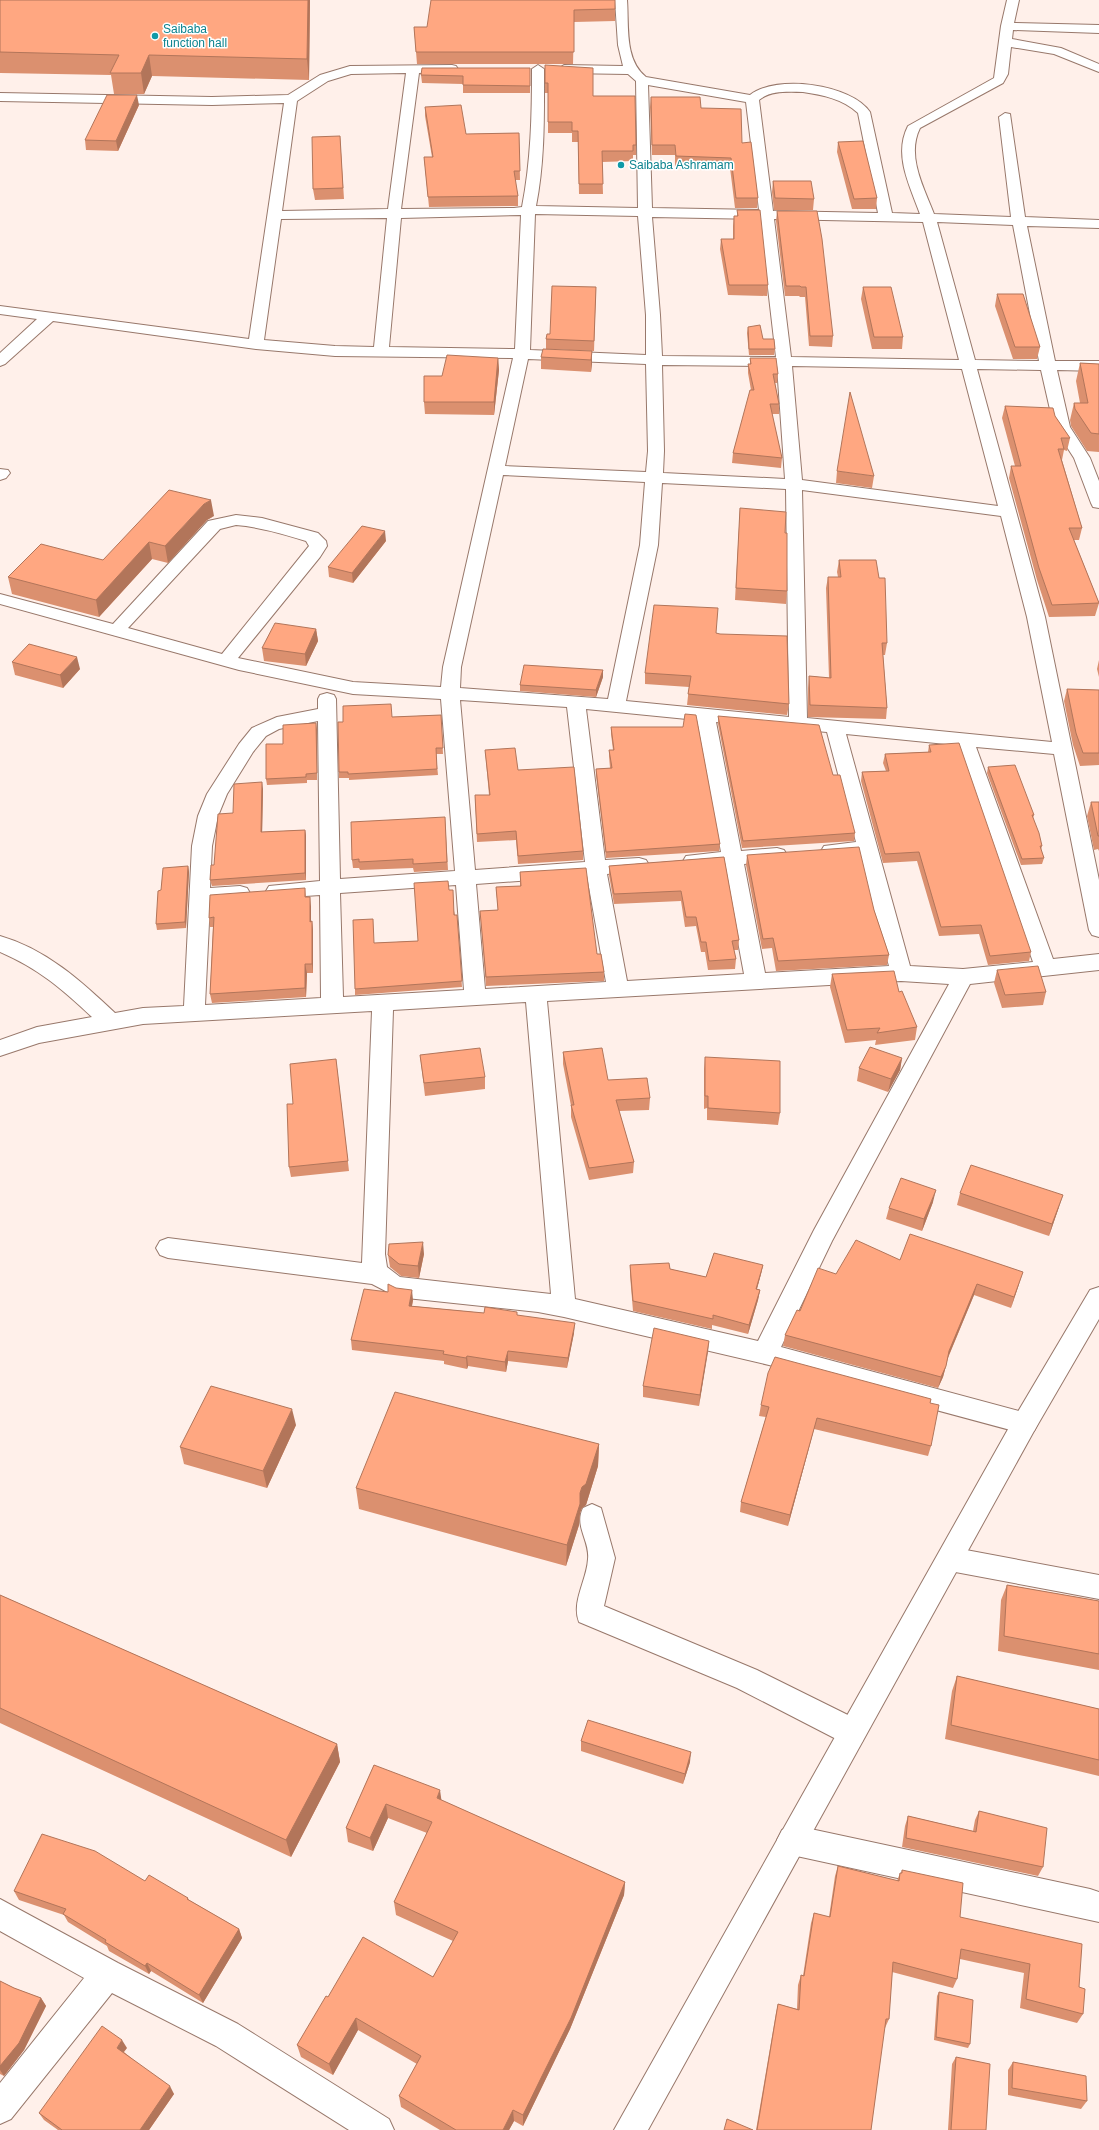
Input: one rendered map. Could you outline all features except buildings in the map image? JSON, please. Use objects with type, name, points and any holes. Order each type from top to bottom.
[{"type":"street","points":[[621,0],[625,48],[631,70],[642,80],[752,99],[764,91],[800,89],[827,92],[858,104],[864,112],[886,218]]},
{"type":"street","points":[[1013,0],[1007,26],[1002,74],[999,80],[915,126],[909,133],[907,142],[908,155],[929,218],[1036,617],[1099,930]]},
{"type":"street","points":[[1007,26],[1099,29]]},
{"type":"street","points":[[1005,42],[1057,51],[1099,68]]},
{"type":"street","points":[[0,97],[212,101],[291,99],[324,78],[345,71],[371,68],[468,69]]},
{"type":"street","points":[[382,352],[394,213],[413,69]]},
{"type":"street","points":[[522,69],[631,70]]},
{"type":"street","points":[[475,997],[450,694],[452,667],[522,354],[528,210],[535,175],[538,133],[538,69]]},
{"type":"street","points":[[616,706],[649,545],[656,451],[653,315],[645,213],[642,80]]},
{"type":"street","points":[[256,344],[291,99]]},
{"type":"street","points":[[752,99],[784,362],[794,484],[798,724]]},
{"type":"street","points":[[1005,117],[1019,222],[1062,427],[1082,458],[1099,503]]},
{"type":"street","points":[[275,215],[514,212],[528,210],[929,218],[1099,224]]},
{"type":"street","points":[[0,310],[256,344],[335,351],[522,354],[653,360],[1099,366]]},
{"type":"street","points":[[0,361],[49,317]]},
{"type":"street","points":[[496,470],[794,484],[1007,512]]},
{"type":"street","points":[[116,631],[218,522],[243,520],[312,537],[317,541],[318,546],[314,553],[226,661]]},
{"type":"street","points":[[1,601],[226,661],[353,688],[576,702],[1062,749]]},
{"type":"street","points":[[328,683],[329,887],[332,1005]]},
{"type":"street","points":[[576,702],[596,868],[618,989]]},
{"type":"street","points":[[194,1014],[202,846],[208,816],[217,794],[246,748],[260,732],[272,725],[328,713]]},
{"type":"street","points":[[704,715],[756,981]]},
{"type":"street","points":[[835,727],[901,973]]},
{"type":"street","points":[[964,740],[1046,968]]},
{"type":"street","points":[[200,896],[868,848]]},
{"type":"street","points":[[0,943],[29,956],[65,979],[110,1021]]},
{"type":"street","points":[[0,1048],[37,1035],[110,1021],[194,1014],[901,973],[963,977],[1099,962]]},
{"type":"street","points":[[765,1353],[822,1237],[963,977]]},
{"type":"street","points":[[536,994],[564,1307]]},
{"type":"street","points":[[377,1275],[373,1267],[373,1245],[383,1002]]},
{"type":"street","points":[[168,1248],[377,1275],[396,1288],[538,1302],[564,1307],[765,1353],[1025,1424]]},
{"type":"street","points":[[630,2130],[1025,1424],[1099,1298]]},
{"type":"street","points":[[592,1516],[602,1558],[588,1613],[747,1679],[852,1732]]},
{"type":"street","points":[[950,1559],[1099,1587]]},
{"type":"street","points":[[792,1840],[1099,1907]]},
{"type":"street","points":[[0,1914],[107,1974],[228,2035],[378,2130]]},
{"type":"street","points":[[0,2108],[107,1974]]},
{"type":"place","name":"Saibaba function hall","points":[[155,36]]},
{"type":"place","name":"Saibaba Ashramam","points":[[621,165]]}]
